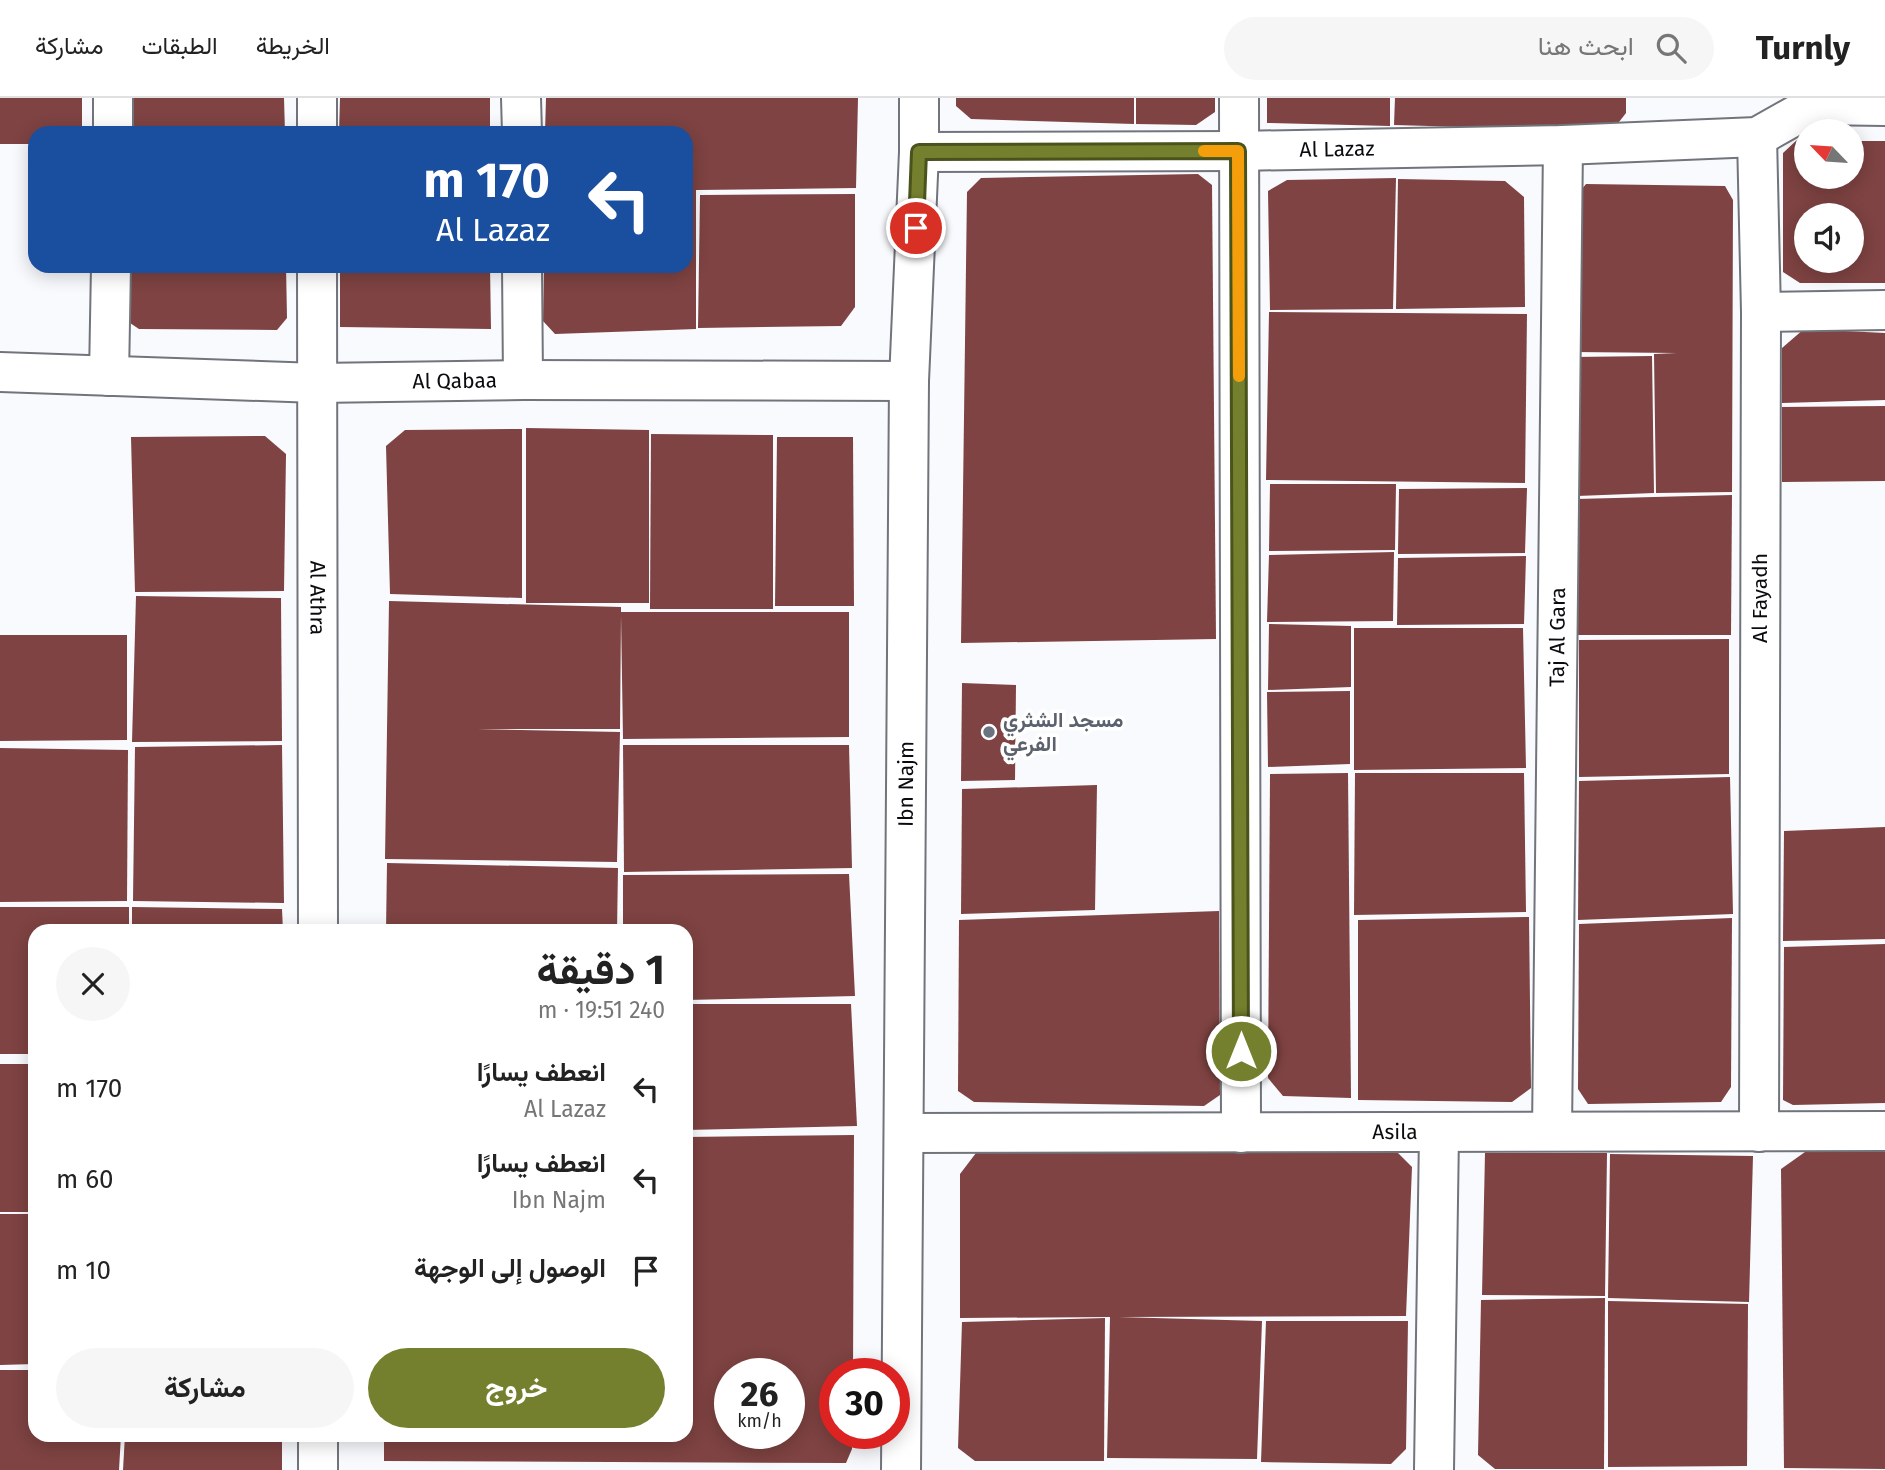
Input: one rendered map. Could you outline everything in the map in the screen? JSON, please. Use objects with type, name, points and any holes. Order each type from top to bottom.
[{"type":"street","points":[[113,98],[113,126]]},
{"type":"street","points":[[317,98],[317,126]]},
{"type":"street","points":[[521,98],[522,126]]},
{"type":"street","name":"Ibn Najm","points":[[901,1470],[909,381],[919,98]]},
{"type":"street","points":[[1239,98],[1241,1133]]},
{"type":"street","points":[[1757,137],[1814,102],[1885,106]]},
{"type":"street","name":"Al Lazaz","points":[[919,152],[1238,151],[1563,145],[1757,137]]},
{"type":"street","name":"Al Fayadh","points":[[1757,137],[1761,312],[1759,1132]]},
{"type":"street","name":"Taj Al Gara","points":[[1552,1131],[1563,145]]},
{"type":"street","points":[[109,376],[111,273]]},
{"type":"street","name":"Al Athra","points":[[317,273],[317,924]]},
{"type":"street","points":[[522,273],[523,380]]},
{"type":"street","points":[[1761,312],[1885,310]]},
{"type":"street","name":"Al Qabaa","points":[[0,372],[317,383],[523,380],[909,381]]},
{"type":"street","name":"Asila","points":[[905,1133],[1885,1131]]},
{"type":"street","points":[[1434,1470],[1439,1134]]},
{"type":"street","points":[[318,1442],[318,1470]]},
{"type":"building","points":[[0,98],[82,98],[82,126],[28,126],[28,144],[0,144]]},
{"type":"building","points":[[134,98],[284,98],[285,126],[133,126]]},
{"type":"building","points":[[340,98],[490,98],[490,126],[339,126]]},
{"type":"building","points":[[546,98],[858,98],[856,188],[696,190],[696,329],[555,334],[543,321],[544,273],[693,273],[693,126],[545,126]]},
{"type":"building","points":[[956,98],[1134,98],[1134,124],[971,119],[956,106]]},
{"type":"building","points":[[1136,98],[1215,98],[1215,112],[1196,125],[1136,124]]},
{"type":"building","points":[[1267,98],[1390,98],[1390,126],[1267,123]]},
{"type":"building","points":[[1395,98],[1626,98],[1626,113],[1612,131],[1394,125]]},
{"type":"building","points":[[1864,141],[1885,141],[1885,283],[1800,283],[1783,272],[1783,153],[1794,143],[1794,189],[1864,189]]},
{"type":"building","points":[[1198,174],[1212,185],[1216,639],[961,643],[967,192],[981,178]]},
{"type":"building","points":[[1396,178],[1393,309],[1270,310],[1268,191],[1287,180]]},
{"type":"building","points":[[1398,179],[1505,181],[1524,197],[1525,307],[1396,309]]},
{"type":"building","points":[[1586,184],[1725,186],[1733,200],[1732,492],[1656,493],[1654,354],[1677,353],[1574,352],[1577,195]]},
{"type":"building","points":[[855,194],[855,307],[841,326],[698,328],[700,195]]},
{"type":"building","points":[[131,273],[286,273],[287,318],[277,330],[139,329],[130,323]]},
{"type":"building","points":[[340,273],[490,273],[491,329],[340,327]]},
{"type":"building","points":[[1269,312],[1527,314],[1525,483],[1266,480]]},
{"type":"building","points":[[1804,329],[1885,333],[1885,400],[1782,403],[1782,348]]},
{"type":"building","points":[[1652,356],[1654,493],[1577,496],[1574,357]]},
{"type":"building","points":[[1885,406],[1885,481],[1782,482],[1782,407]]},
{"type":"building","points":[[526,428],[649,430],[649,603],[526,603]]},
{"type":"building","points":[[522,429],[522,598],[390,594],[386,446],[405,430]]},
{"type":"building","points":[[651,434],[773,435],[773,609],[650,609]]},
{"type":"building","points":[[265,436],[286,454],[284,591],[135,592],[131,437]]},
{"type":"building","points":[[777,437],[853,437],[854,606],[775,606]]},
{"type":"building","points":[[1270,484],[1396,484],[1395,550],[1269,551]]},
{"type":"building","points":[[1527,488],[1525,553],[1398,554],[1399,489]]},
{"type":"building","points":[[1732,495],[1731,635],[1578,635],[1576,499]]},
{"type":"building","points":[[1394,552],[1393,621],[1267,622],[1269,555]]},
{"type":"building","points":[[1526,556],[1524,624],[1397,625],[1398,558]]},
{"type":"building","points":[[136,596],[281,598],[282,741],[132,742]]},
{"type":"building","points":[[389,601],[621,607],[621,612],[849,612],[849,737],[623,739],[621,615],[620,729],[477,729],[620,732],[617,862],[385,859]]},
{"type":"building","points":[[1269,624],[1351,626],[1351,687],[1268,690]]},
{"type":"building","points":[[1354,628],[1523,628],[1526,768],[1354,770]]},
{"type":"building","points":[[0,635],[127,635],[127,740],[0,741]]},
{"type":"building","points":[[1729,639],[1729,774],[1579,777],[1579,640]]},
{"type":"building","name":"مسجد الشثري الفرعي","points":[[962,683],[1016,685],[1015,780],[961,781]]},
{"type":"building","points":[[1350,691],[1350,764],[1268,767],[1267,692]]},
{"type":"building","points":[[282,745],[284,903],[133,901],[135,747]]},
{"type":"building","points":[[623,745],[849,745],[852,868],[624,872]]},
{"type":"building","points":[[0,748],[128,750],[127,901],[0,902]]},
{"type":"building","points":[[1348,773],[1351,1098],[1283,1096],[1268,1078],[1270,774]]},
{"type":"building","points":[[1355,773],[1524,773],[1526,912],[1354,915]]},
{"type":"building","points":[[1730,777],[1733,914],[1578,920],[1579,781]]},
{"type":"building","points":[[1097,785],[1095,910],[961,914],[962,789]]},
{"type":"building","points":[[1885,827],[1885,939],[1783,941],[1784,831]]},
{"type":"building","points":[[387,863],[618,868],[617,924],[386,924]]},
{"type":"building","points":[[849,874],[855,996],[693,1000],[693,924],[623,924],[623,875]]},
{"type":"building","points":[[0,907],[129,907],[129,924],[28,924],[28,1054],[0,1054]]},
{"type":"building","points":[[132,907],[282,909],[283,924],[132,924]]},
{"type":"building","points":[[1219,911],[1220,1095],[1204,1106],[974,1102],[958,1091],[959,920]]},
{"type":"building","points":[[1529,917],[1531,1088],[1512,1102],[1358,1100],[1358,920]]},
{"type":"building","points":[[1732,918],[1731,1087],[1721,1102],[1588,1104],[1578,1089],[1579,924]]},
{"type":"building","points":[[1885,944],[1885,1103],[1793,1105],[1783,1100],[1784,947]]},
{"type":"building","points":[[693,1004],[851,1004],[857,1126],[693,1130]]},
{"type":"building","points":[[0,1064],[28,1064],[28,1212],[0,1212]]},
{"type":"building","points":[[854,1135],[853,1358],[819,1358],[819,1449],[852,1449],[846,1463],[384,1461],[384,1442],[693,1442],[693,1137]]},
{"type":"building","points":[[1396,1151],[1412,1167],[1406,1316],[1118,1317],[1262,1321],[1257,1459],[1107,1458],[1110,1317],[960,1318],[960,1174],[976,1153]]},
{"type":"building","points":[[1805,1152],[1885,1152],[1885,1469],[1784,1468],[1781,1169]]},
{"type":"building","points":[[1485,1153],[1607,1153],[1605,1296],[1482,1295]]},
{"type":"building","points":[[1610,1154],[1753,1156],[1749,1302],[1608,1298]]},
{"type":"building","points":[[0,1214],[28,1214],[28,1364],[0,1365]]},
{"type":"building","points":[[1605,1298],[1604,1469],[1495,1469],[1478,1455],[1481,1300]]},
{"type":"building","points":[[1608,1301],[1748,1304],[1747,1466],[1608,1467]]},
{"type":"building","points":[[1105,1318],[1104,1461],[975,1461],[958,1448],[962,1322]]},
{"type":"building","points":[[1266,1321],[1408,1321],[1406,1449],[1391,1464],[1261,1462]]},
{"type":"building","points":[[0,1370],[28,1370],[28,1442],[121,1442],[119,1470],[0,1470]]},
{"type":"building","points":[[125,1442],[282,1442],[282,1470],[123,1470]]},
{"type":"slow traffic","points":[[1204,151],[1238,151],[1239,376]]},
{"type":"place","name":"مسجد الشثري الفرعي","points":[[989,732]]},
{"type":"route","points":[[916,228],[919,152],[1238,151],[1241,1051]]}]
